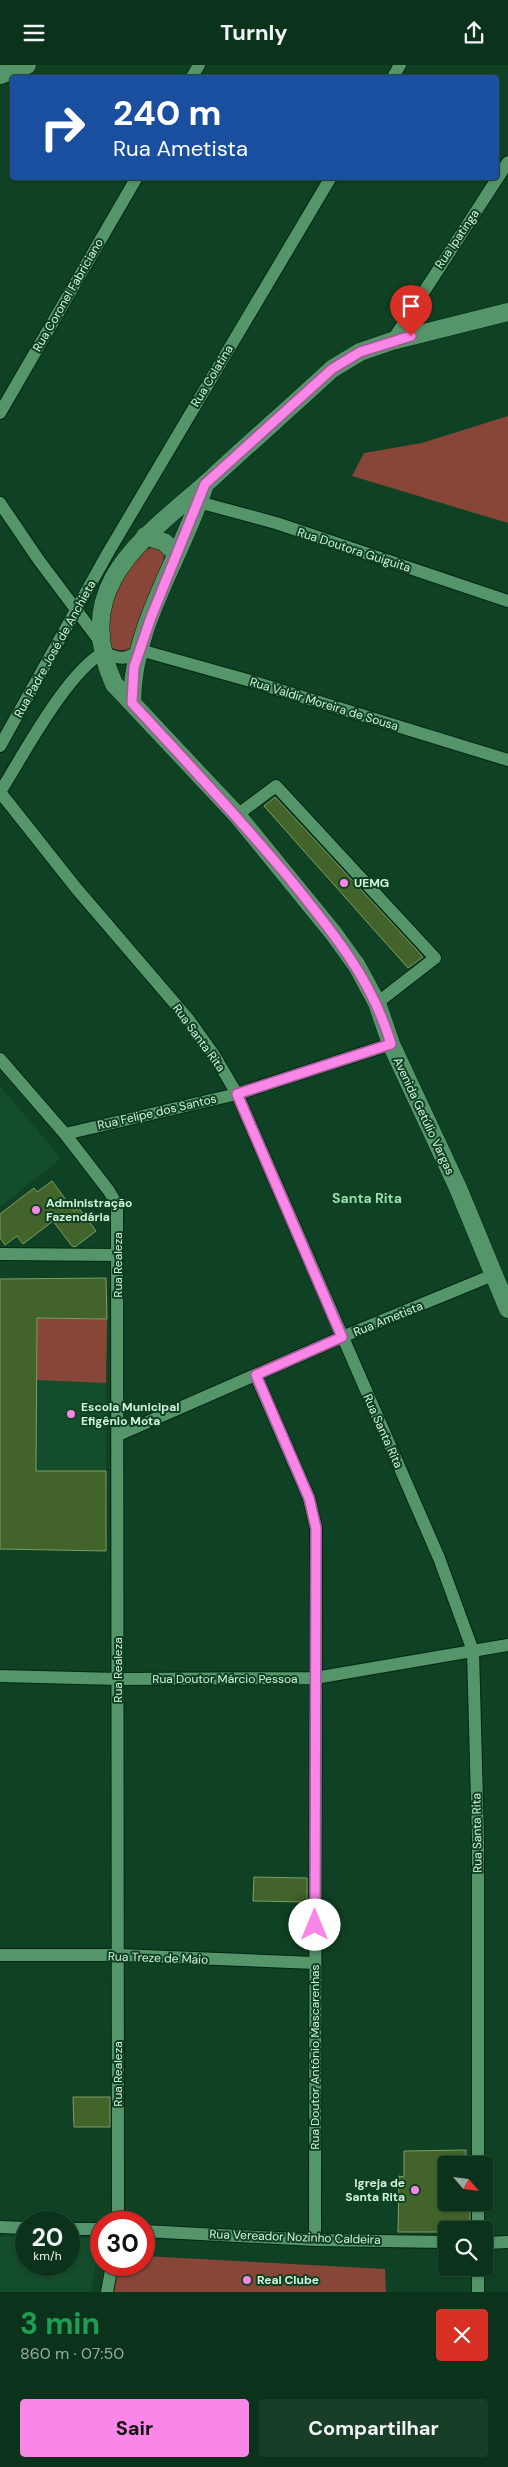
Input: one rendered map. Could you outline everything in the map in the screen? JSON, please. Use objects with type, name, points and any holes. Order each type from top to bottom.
[{"type":"street","points":[[0,75],[27,65]]},
{"type":"street","name":"Rua Ipatinga","points":[[499,176],[508,162]]},
{"type":"street","name":"Rua Coronel Fabriciano","points":[[0,413],[135,180]]},
{"type":"street","name":"Rua Colatina","points":[[109,551],[329,180]]},
{"type":"street","name":"Rua Ipatinga","points":[[392,341],[496,180]]},
{"type":"street","points":[[132,703],[132,680],[140,650],[193,501],[205,484],[332,369],[360,352],[392,341],[508,312]]},
{"type":"street","name":"Avenida Getúlio Vargas","points":[[193,501],[141,540],[110,587],[102,610],[102,648],[107,668],[114,684],[237,815],[334,934],[357,966],[377,1003],[391,1044],[458,1188],[508,1309]]},
{"type":"street","name":"Rua Doutora Guiguita","points":[[193,501],[276,523],[508,601]]},
{"type":"street","points":[[0,503],[102,648],[115,658],[124,659],[140,650]]},
{"type":"street","points":[[109,551],[141,540],[164,542],[176,553]]},
{"type":"street","name":"Rua Padre José de Anchieta","points":[[0,746],[109,551]]},
{"type":"street","name":"Rua Padre José de Anchieta","points":[[0,792],[74,677],[102,648]]},
{"type":"street","name":"Rua Valdir Moreira de Sousa","points":[[140,650],[248,680],[508,760]]},
{"type":"street","points":[[237,815],[276,786],[434,958],[377,1003]]},
{"type":"street","name":"Rua Santa Rita","points":[[0,792],[76,888],[188,1020],[214,1055],[237,1094],[438,1558],[473,1651],[478,1839],[478,2156]]},
{"type":"street","name":"Rua Felipe dos Santos","points":[[65,1134],[237,1094],[391,1044]]},
{"type":"street","name":"Rua Realeza","points":[[0,1059],[65,1134],[109,1191],[117,1205],[118,2211]]},
{"type":"street","points":[[0,1254],[117,1255]]},
{"type":"street","name":"Rua Ametista","points":[[118,1435],[342,1337],[493,1275]]},
{"type":"street","name":"Rua Doutor Antônio Mascarenhas","points":[[256,1375],[309,1498],[316,1528],[315,2239]]},
{"type":"street","name":"Rua Doutor Márcio Pessoa","points":[[0,1676],[118,1679],[315,1678],[508,1645]]},
{"type":"street","name":"Rua Treze de Maio","points":[[0,1955],[118,1955],[315,1963]]},
{"type":"street","points":[[0,2227],[15,2228]]},
{"type":"street","name":"Rua Vereador Nozinho Caldeira","points":[[155,2232],[438,2243]]},
{"type":"street","points":[[493,2243],[508,2242]]},
{"type":"street","points":[[106,2292],[110,2276]]},
{"type":"street","points":[[478,2276],[478,2292]]},
{"type":"shaded area","points":[[508,416],[508,523],[352,476],[364,453],[422,443]]},
{"type":"shaded area","points":[[154,547],[161,548],[164,553],[163,566],[138,640],[130,650],[114,649],[106,642],[106,621],[113,596],[124,575],[138,556]]},
{"type":"shaded area","points":[[0,1086],[61,1158],[0,1207]]},
{"type":"shaded area","name":"Escola Municipal Efigênio Mota","points":[[37,1318],[107,1319],[106,1471],[36,1471]]},
{"type":"shaded area","points":[[37,1318],[107,1319],[106,1383],[37,1380]]},
{"type":"shaded area","points":[[0,2236],[15,2237],[15,2276],[80,2276],[80,2238],[90,2239],[90,2276],[94,2276],[91,2292],[0,2292]]},
{"type":"shaded area","name":"Real Clube","points":[[155,2257],[385,2269],[386,2292],[107,2292],[110,2276],[155,2276]]},
{"type":"building","name":"UEMG","points":[[275,797],[423,957],[408,968],[264,806]]},
{"type":"building","name":"Administração Fazendária","points":[[52,1181],[74,1211],[79,1208],[96,1231],[75,1247],[72,1246],[53,1221],[23,1244],[17,1236],[5,1245],[0,1238],[0,1214],[34,1188],[37,1192]]},
{"type":"building","points":[[106,1278],[107,1319],[37,1318],[36,1471],[106,1471],[106,1551],[0,1549],[0,1279]]},
{"type":"building","points":[[254,1877],[307,1878],[307,1902],[253,1901]]},
{"type":"building","points":[[73,2097],[110,2097],[110,2127],[74,2127]]},
{"type":"building","points":[[466,2150],[466,2156],[438,2156],[438,2211],[470,2211],[470,2221],[438,2221],[438,2232],[398,2232],[399,2176],[404,2177],[404,2151]]},
{"type":"place","name":"UEMG","points":[[344,883]]},
{"type":"place","name":"Administração Fazendária","points":[[36,1210]]},
{"type":"place","name":"Escola Municipal Efigênio Mota","points":[[71,1414]]},
{"type":"place","name":"Igreja de Santa Rita","points":[[415,2190]]},
{"type":"place","name":"Real Clube","points":[[247,2280]]},
{"type":"district","name":"Santa Rita","points":[[367,1198]]},
{"type":"route","points":[[315,1925],[316,1528],[309,1498],[256,1375],[342,1337],[237,1094],[391,1044],[384,1018],[357,966],[334,934],[237,815],[132,703],[132,680],[134,667],[150,620],[181,541],[199,503],[205,484],[332,369],[360,352],[411,336]]}]
